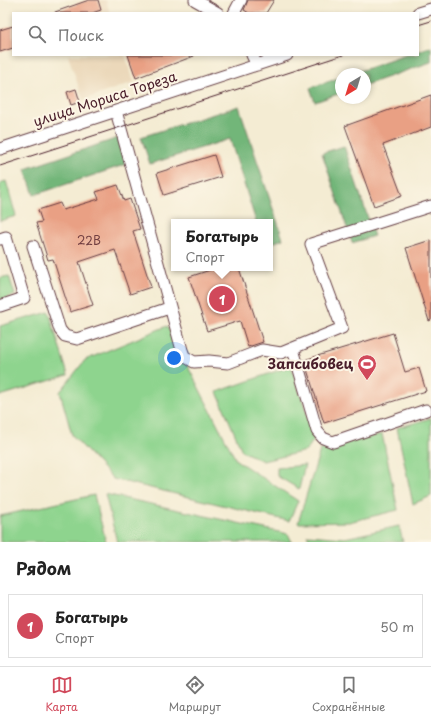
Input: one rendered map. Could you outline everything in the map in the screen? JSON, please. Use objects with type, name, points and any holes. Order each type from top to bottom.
[{"type":"street","points":[[195,0],[216,12]]},
{"type":"street","points":[[235,12],[241,0]]},
{"type":"street","points":[[419,13],[431,9]]},
{"type":"street","name":"улица Мориса Тореза","points":[[0,149],[116,111],[254,60],[280,56]]},
{"type":"street","points":[[116,111],[169,308],[182,350],[184,356],[194,362],[209,361],[228,363],[262,350],[281,354],[342,328],[310,244],[431,206]]},
{"type":"street","points":[[0,239],[6,237],[24,298],[0,306]]},
{"type":"street","points":[[34,246],[60,330],[65,336],[76,340],[169,308]]},
{"type":"street","points":[[292,349],[317,431],[323,438],[333,442],[426,410]]},
{"type":"shaded area","points":[[87,0],[106,0],[110,12],[56,12]]},
{"type":"shaded area","points":[[68,56],[125,56],[134,82],[83,100]]},
{"type":"green space","points":[[431,46],[431,62],[371,83],[371,68],[368,68],[403,56],[419,56],[419,51]]},
{"type":"green space","points":[[335,79],[335,95],[315,102],[310,88]]},
{"type":"green space","points":[[239,106],[283,239],[273,243],[273,219],[255,219],[230,139],[150,164],[141,137]]},
{"type":"green space","points":[[118,138],[127,164],[34,195],[25,169]]},
{"type":"green space","points":[[344,146],[374,236],[352,243],[322,153]]},
{"type":"green space","points":[[6,181],[16,216],[0,221],[0,183]]},
{"type":"green space","points":[[9,276],[15,295],[0,300],[0,278]]},
{"type":"green space","points":[[49,312],[68,375],[0,396],[0,326]]},
{"type":"green space","points":[[167,326],[236,460],[298,501],[289,521],[113,479],[72,435],[60,392],[85,360]]},
{"type":"green space","points":[[291,366],[315,438],[306,451],[263,461],[242,451],[217,392]]},
{"type":"green space","points":[[431,418],[431,496],[413,504],[397,428]]},
{"type":"green space","points":[[382,434],[398,510],[349,522],[298,523],[320,450]]},
{"type":"green space","points":[[305,465],[299,489],[277,476],[277,468]]},
{"type":"green space","points":[[105,494],[288,534],[292,542],[117,542]]},
{"type":"green space","points":[[94,495],[106,542],[0,542],[0,516]]},
{"type":"green space","points":[[399,526],[403,542],[311,542],[307,535],[345,538]]},
{"type":"building","points":[[89,0],[98,0],[101,10],[95,12],[55,12]]},
{"type":"building","points":[[248,0],[274,0],[267,12],[247,12],[244,10]]},
{"type":"building","points":[[12,26],[12,48],[0,52],[0,30]]},
{"type":"building","points":[[128,56],[194,56],[136,78]]},
{"type":"building","points":[[76,89],[80,102],[71,105],[67,92]]},
{"type":"building","points":[[431,95],[431,127],[383,145],[402,196],[374,206],[345,126]]},
{"type":"building","points":[[214,155],[221,177],[164,195],[157,173]]},
{"type":"building","points":[[118,185],[124,201],[130,199],[140,229],[133,231],[151,287],[130,294],[115,250],[79,262],[93,305],[70,312],[53,259],[48,260],[36,223],[42,222],[38,210],[60,203],[63,210],[99,199],[96,192]]},
{"type":"building","points":[[431,240],[431,320],[429,321],[406,248]]},
{"type":"building","points":[[207,271],[240,271],[263,342],[248,347],[240,321],[207,331],[189,277]]},
{"type":"building","name":"Запсибовец","points":[[393,333],[405,372],[419,368],[426,391],[324,423],[304,360]]},
{"type":"tram line","points":[[419,25],[431,21]]},
{"type":"tram line","points":[[0,166],[340,56]]},
{"type":"place","name":"Богатырь","points":[[222,299]]},
{"type":"place","name":"Запсибовец","points":[[367,381]]}]
